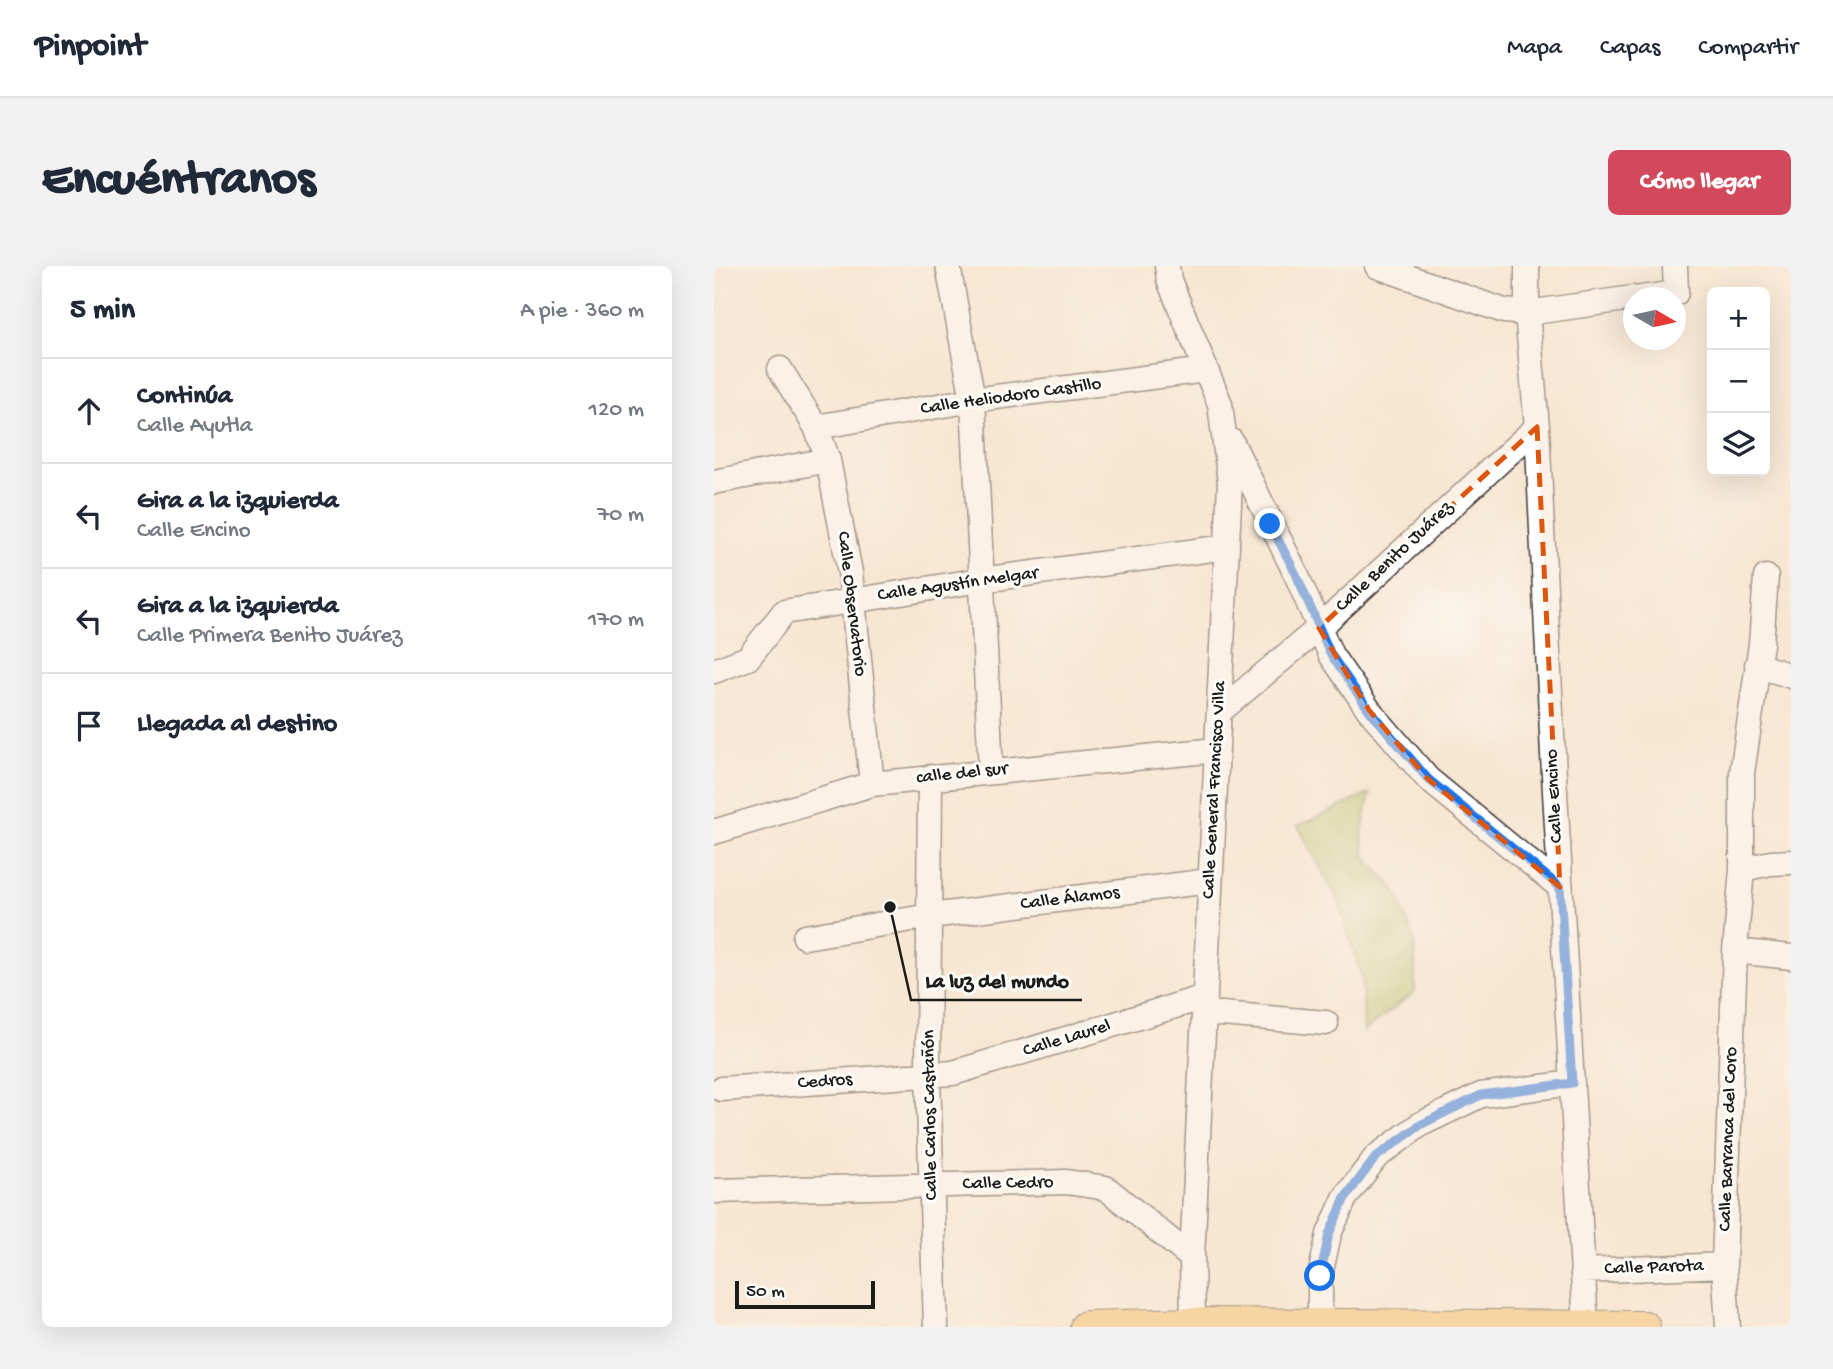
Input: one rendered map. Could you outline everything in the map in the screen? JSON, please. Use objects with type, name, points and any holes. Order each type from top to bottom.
[{"type":"main road","points":[[1086,1327],[1193,1324],[1644,1327]]},
{"type":"street","points":[[948,266],[973,400],[991,772]]},
{"type":"street","name":"Calle General Francisco Villa","points":[[1167,266],[1169,280],[1220,404],[1230,483],[1192,1258],[1193,1324]]},
{"type":"street","points":[[1377,266],[1504,311],[1527,313],[1623,300]]},
{"type":"street","name":"Calle Encino","points":[[1527,266],[1527,313],[1537,427],[1586,1326]]},
{"type":"street","points":[[1675,266],[1676,287]]},
{"type":"street","name":"Calle Observatorio","points":[[780,369],[816,427],[828,460],[850,572],[872,784]]},
{"type":"street","name":"Calle Heliodoro Castillo","points":[[816,427],[973,400],[1206,370]]},
{"type":"street","points":[[1222,422],[1296,574],[1331,655],[1369,710],[1428,779],[1560,887]]},
{"type":"street","name":"Calle Benito Juárez","points":[[1219,712],[1319,628],[1537,427]]},
{"type":"street","points":[[714,482],[828,460]]},
{"type":"street","name":"Calle Agustín Melgar","points":[[714,671],[748,658],[784,612],[981,580],[1227,547]]},
{"type":"street","name":"Calle Barranca del Coro","points":[[1728,1327],[1724,1265],[1735,951],[1741,869],[1742,773],[1758,665],[1766,577]]},
{"type":"street","points":[[1758,665],[1791,676]]},
{"type":"street","name":"calle del sur","points":[[714,832],[872,784],[1217,750]]},
{"type":"street","name":"Calle Carlos Castañón","points":[[930,777],[928,1075],[936,1327]]},
{"type":"street","points":[[1741,869],[1791,862]]},
{"type":"street","name":"Calle Álamos","points":[[805,937],[930,916],[1210,881]]},
{"type":"street","points":[[1735,951],[1791,957]]},
{"type":"street","name":"Calle Laurel","points":[[928,1075],[953,1073],[1204,1006],[1222,1014],[1326,1023]]},
{"type":"street","name":"Cedros","points":[[721,1088],[928,1075]]},
{"type":"street","points":[[1320,1326],[1320,1276],[1329,1234],[1345,1198],[1376,1157],[1422,1124],[1481,1095],[1572,1083]]},
{"type":"street","name":"Calle Cedro","points":[[714,1191],[1067,1182],[1106,1188],[1192,1258]]},
{"type":"street","name":"Calle Parota","points":[[1583,1271],[1724,1265]]},
{"type":"highlighted area","points":[[1537,427],[1560,887],[1428,779],[1369,710],[1319,628]]},
{"type":"green space","points":[[1370,793],[1362,833],[1365,857],[1396,891],[1415,941],[1415,992],[1364,1031],[1362,978],[1338,900],[1298,826]]},
{"type":"place","name":"La luz del mundo","points":[[890,907]]},
{"type":"route","points":[[1270,524],[1296,574],[1331,655],[1369,710],[1428,779],[1560,887],[1572,1083],[1481,1095],[1422,1124],[1376,1157],[1345,1198],[1329,1234],[1320,1276]]}]
